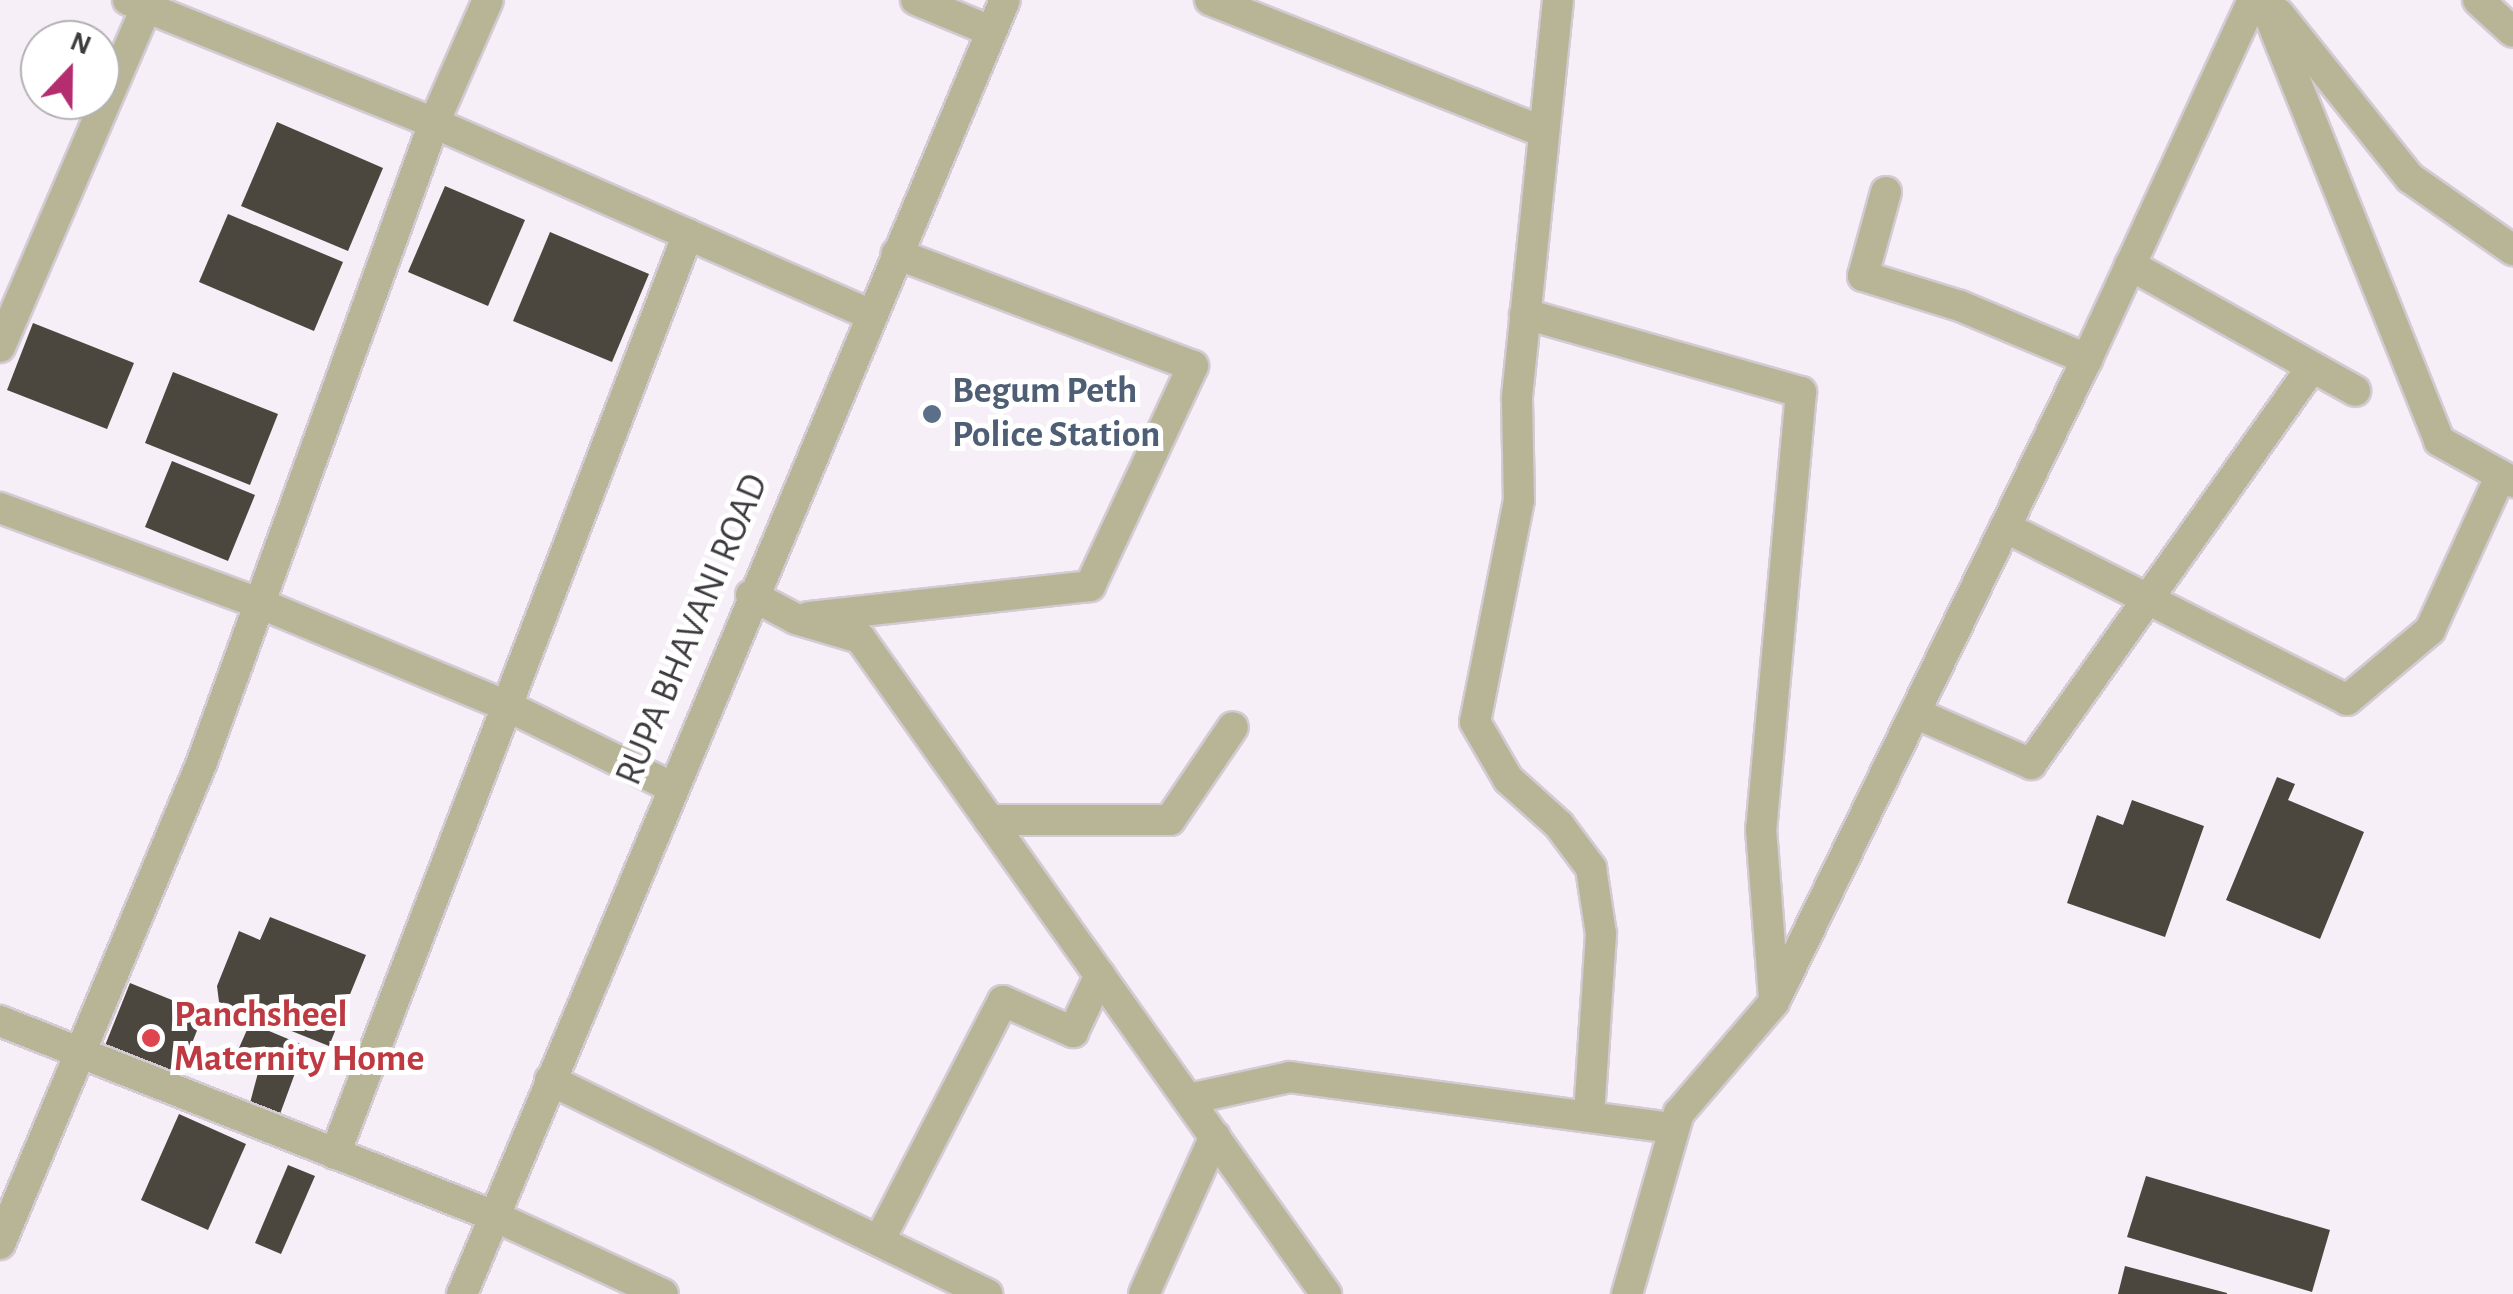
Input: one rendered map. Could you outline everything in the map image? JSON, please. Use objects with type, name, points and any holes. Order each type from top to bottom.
[{"type":"street","points":[[0,1244],[202,762],[434,123],[488,0]]},
{"type":"street","points":[[916,0],[992,32]]},
{"type":"street","name":"RUPA BHAVANI ROAD","points":[[462,1294],[751,595],[1005,0]]},
{"type":"street","points":[[1210,0],[1543,132]]},
{"type":"street","points":[[1558,0],[1517,400],[1518,500],[1475,722],[1508,780],[1560,825],[1591,868],[1602,934],[1590,1116]]},
{"type":"street","points":[[1628,1294],[1679,1112],[1774,1002],[2087,358],[2253,0]]},
{"type":"street","points":[[2266,0],[2410,178],[2513,250]]},
{"type":"street","points":[[2005,527],[2347,700],[2430,630],[2507,478],[2440,441],[2266,0]]},
{"type":"street","points":[[2478,0],[2513,32]]},
{"type":"street","points":[[0,347],[137,4],[434,123],[869,314]]},
{"type":"street","points":[[1886,192],[1863,276],[1960,306],[2087,358]]},
{"type":"street","points":[[335,1154],[688,234]]},
{"type":"street","points":[[796,619],[1090,586],[1193,366],[896,254]]},
{"type":"street","points":[[2130,265],[2355,391]]},
{"type":"street","points":[[1525,314],[1801,392],[1761,830],[1774,1002]]},
{"type":"street","points":[[1915,713],[2031,764],[2312,367]]},
{"type":"street","points":[[0,508],[261,604],[505,705],[672,787]]},
{"type":"street","points":[[751,595],[796,619],[860,638],[1326,1294]]},
{"type":"street","points":[[989,820],[1170,820],[1233,727]]},
{"type":"street","points":[[879,1241],[1003,1001],[1073,1032],[1100,975]]},
{"type":"street","points":[[0,1021],[494,1216],[663,1294]]},
{"type":"street","points":[[1189,1100],[1290,1077],[1673,1128]]},
{"type":"street","points":[[550,1080],[987,1294]]},
{"type":"street","points":[[1144,1294],[1215,1136]]},
{"type":"building","points":[[277,122],[383,168],[348,251],[241,206]]},
{"type":"building","points":[[445,186],[525,220],[488,306],[408,272]]},
{"type":"building","points":[[228,214],[343,262],[314,331],[199,282]]},
{"type":"building","points":[[550,232],[649,274],[612,362],[513,321]]},
{"type":"building","points":[[33,323],[134,363],[107,429],[7,390]]},
{"type":"building","points":[[173,372],[278,414],[250,485],[145,443]]},
{"type":"building","points":[[172,461],[255,495],[228,561],[145,527]]},
{"type":"building","points":[[2277,777],[2295,784],[2288,800],[2364,832],[2320,939],[2226,900]]},
{"type":"building","points":[[2132,800],[2204,826],[2165,937],[2067,903],[2097,815],[2123,825]]},
{"type":"building","points":[[270,917],[366,955],[329,1046],[219,1002],[217,986],[239,931],[260,940]]},
{"type":"building","points":[[130,983],[204,1013],[178,1078],[104,1048]]},
{"type":"building","points":[[250,1023],[305,1046],[280,1114],[250,1103],[259,1069],[235,1057]]},
{"type":"building","points":[[179,1114],[246,1144],[208,1230],[141,1200]]},
{"type":"building","points":[[288,1165],[315,1176],[281,1254],[255,1243]]},
{"type":"building","points":[[2146,1176],[2330,1230],[2312,1292],[2127,1237]]},
{"type":"building","points":[[2125,1266],[2227,1293],[2227,1294],[2118,1294]]},
{"type":"place","name":"Begum Peth Police Station","points":[[932,414]]},
{"type":"place","name":"Panchsheel Maternity Home","points":[[151,1038]]}]
